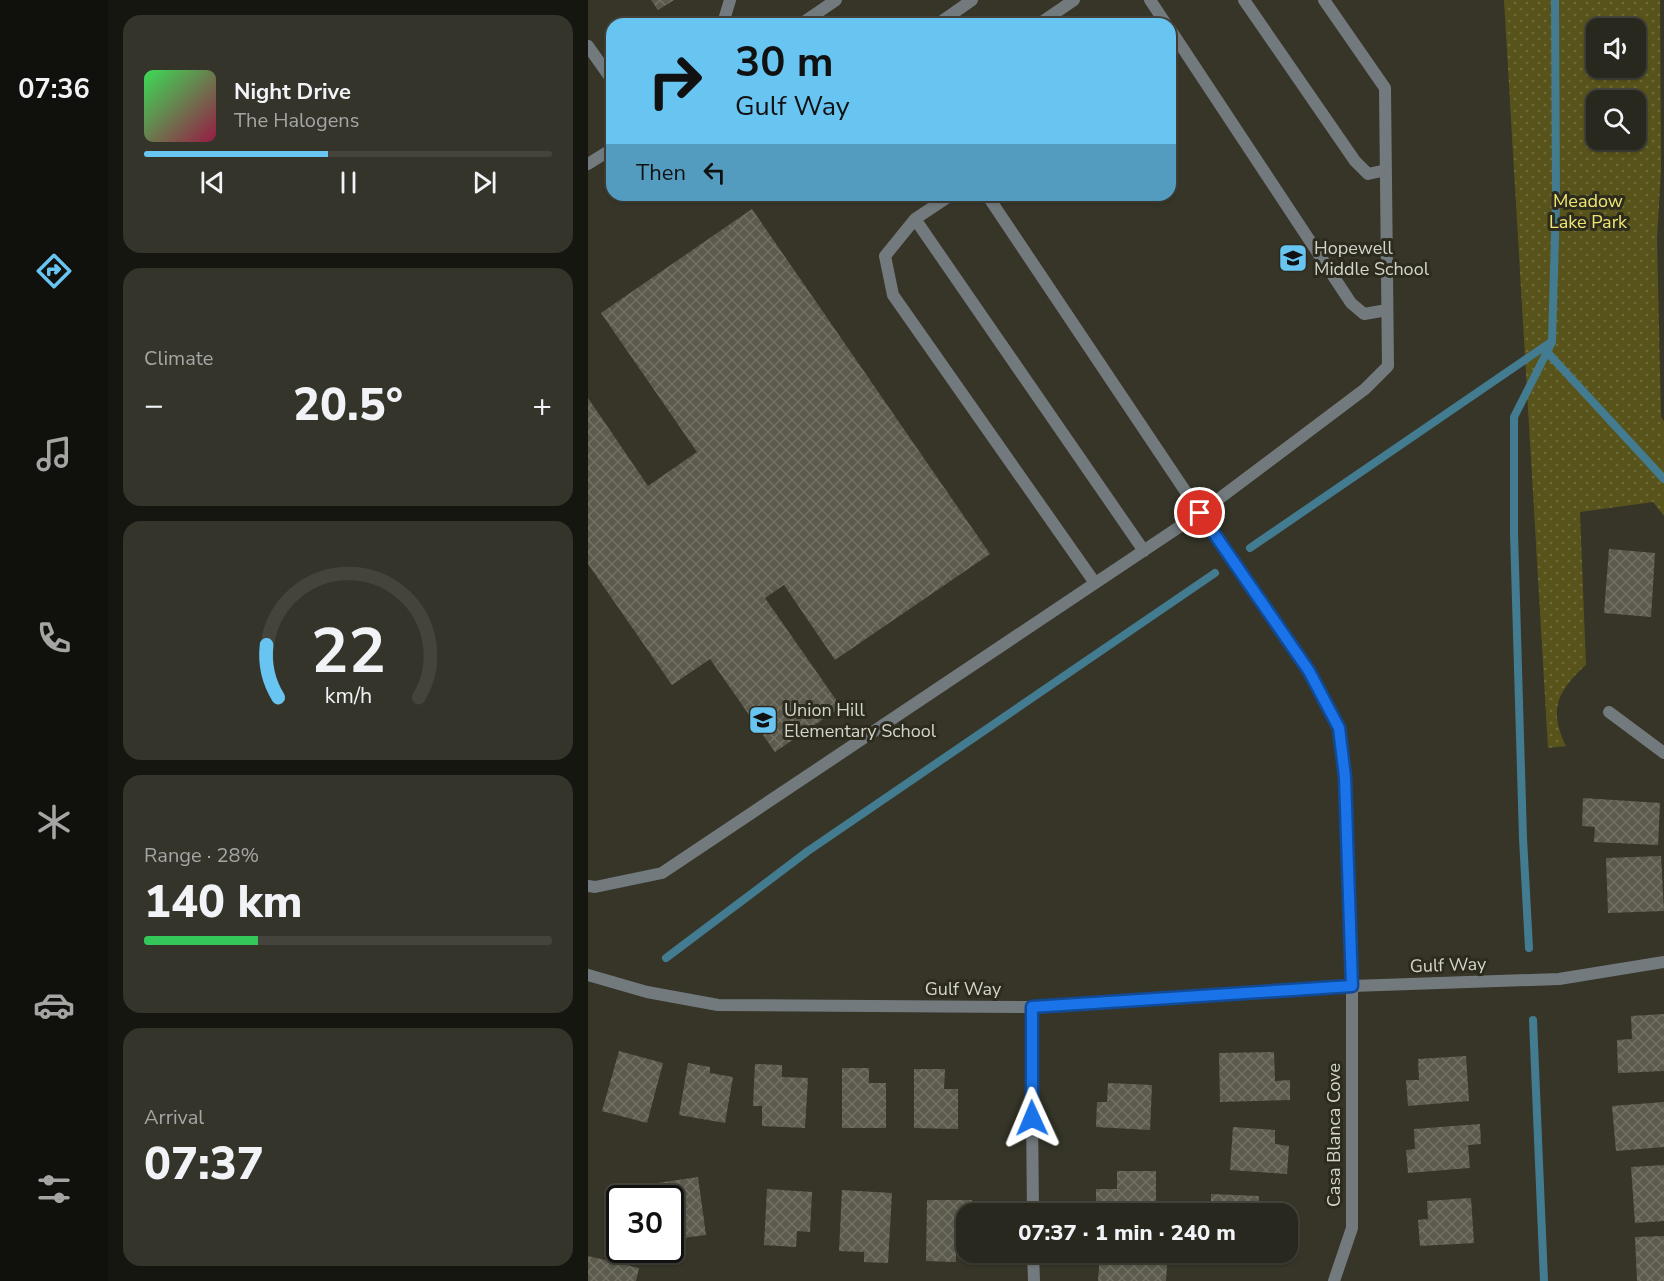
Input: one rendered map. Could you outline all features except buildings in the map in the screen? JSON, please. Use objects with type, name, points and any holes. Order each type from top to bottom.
[{"type":"street","points":[[725,18],[730,0]]},
{"type":"street","points":[[810,18],[836,0]]},
{"type":"street","points":[[946,18],[972,0]]},
{"type":"street","points":[[1048,18],[1074,0]]},
{"type":"street","points":[[1150,0],[1162,18]]},
{"type":"street","points":[[1244,0],[1355,161],[1368,174],[1386,170]]},
{"type":"street","points":[[588,886],[595,887],[662,873],[1200,513],[1365,389],[1388,366],[1385,88],[1324,0]]},
{"type":"street","points":[[1176,38],[1352,303],[1364,314],[1387,310]]},
{"type":"street","points":[[588,46],[606,72]]},
{"type":"street","points":[[588,164],[606,153]]},
{"type":"street","points":[[942,201],[915,219],[885,256],[893,295],[1095,583]]},
{"type":"street","name":"Casa Blanca Cove","points":[[991,201],[1309,671],[1339,728],[1345,777],[1352,986],[1352,1227],[1334,1281]]},
{"type":"street","points":[[915,219],[1144,551]]},
{"type":"street","points":[[1609,712],[1664,753]]},
{"type":"street","name":"Gulf Way","points":[[588,975],[647,992],[718,1005],[1032,1007],[1352,986],[1559,980],[1664,962]]},
{"type":"street","points":[[1032,1007],[1033,1203]]},
{"type":"street","points":[[1033,1263],[1034,1281]]},
{"type":"green space","name":"Meadow Lake Park","points":[[1504,0],[1660,0],[1661,170],[1657,239],[1661,417],[1664,421],[1664,516],[1653,502],[1580,512],[1586,665],[1569,683],[1559,701],[1558,722],[1566,746],[1548,748]]},
{"type":"waterway","points":[[1529,948],[1523,838],[1514,533],[1514,417],[1552,342],[1556,201],[1555,0]]},
{"type":"waterway","points":[[1250,548],[1551,342]]},
{"type":"waterway","points":[[1547,352],[1664,479]]},
{"type":"waterway","points":[[666,958],[808,851],[1215,573]]},
{"type":"waterway","points":[[1533,1020],[1544,1281]]},
{"type":"place","name":"Hopewell Middle School","points":[[1293,258]]},
{"type":"place","name":"Union Hill Elementary School","points":[[763,720]]},
{"type":"route","points":[[1032,1118],[1032,1007],[1352,986],[1345,777],[1339,728],[1309,671],[1200,513]]}]
